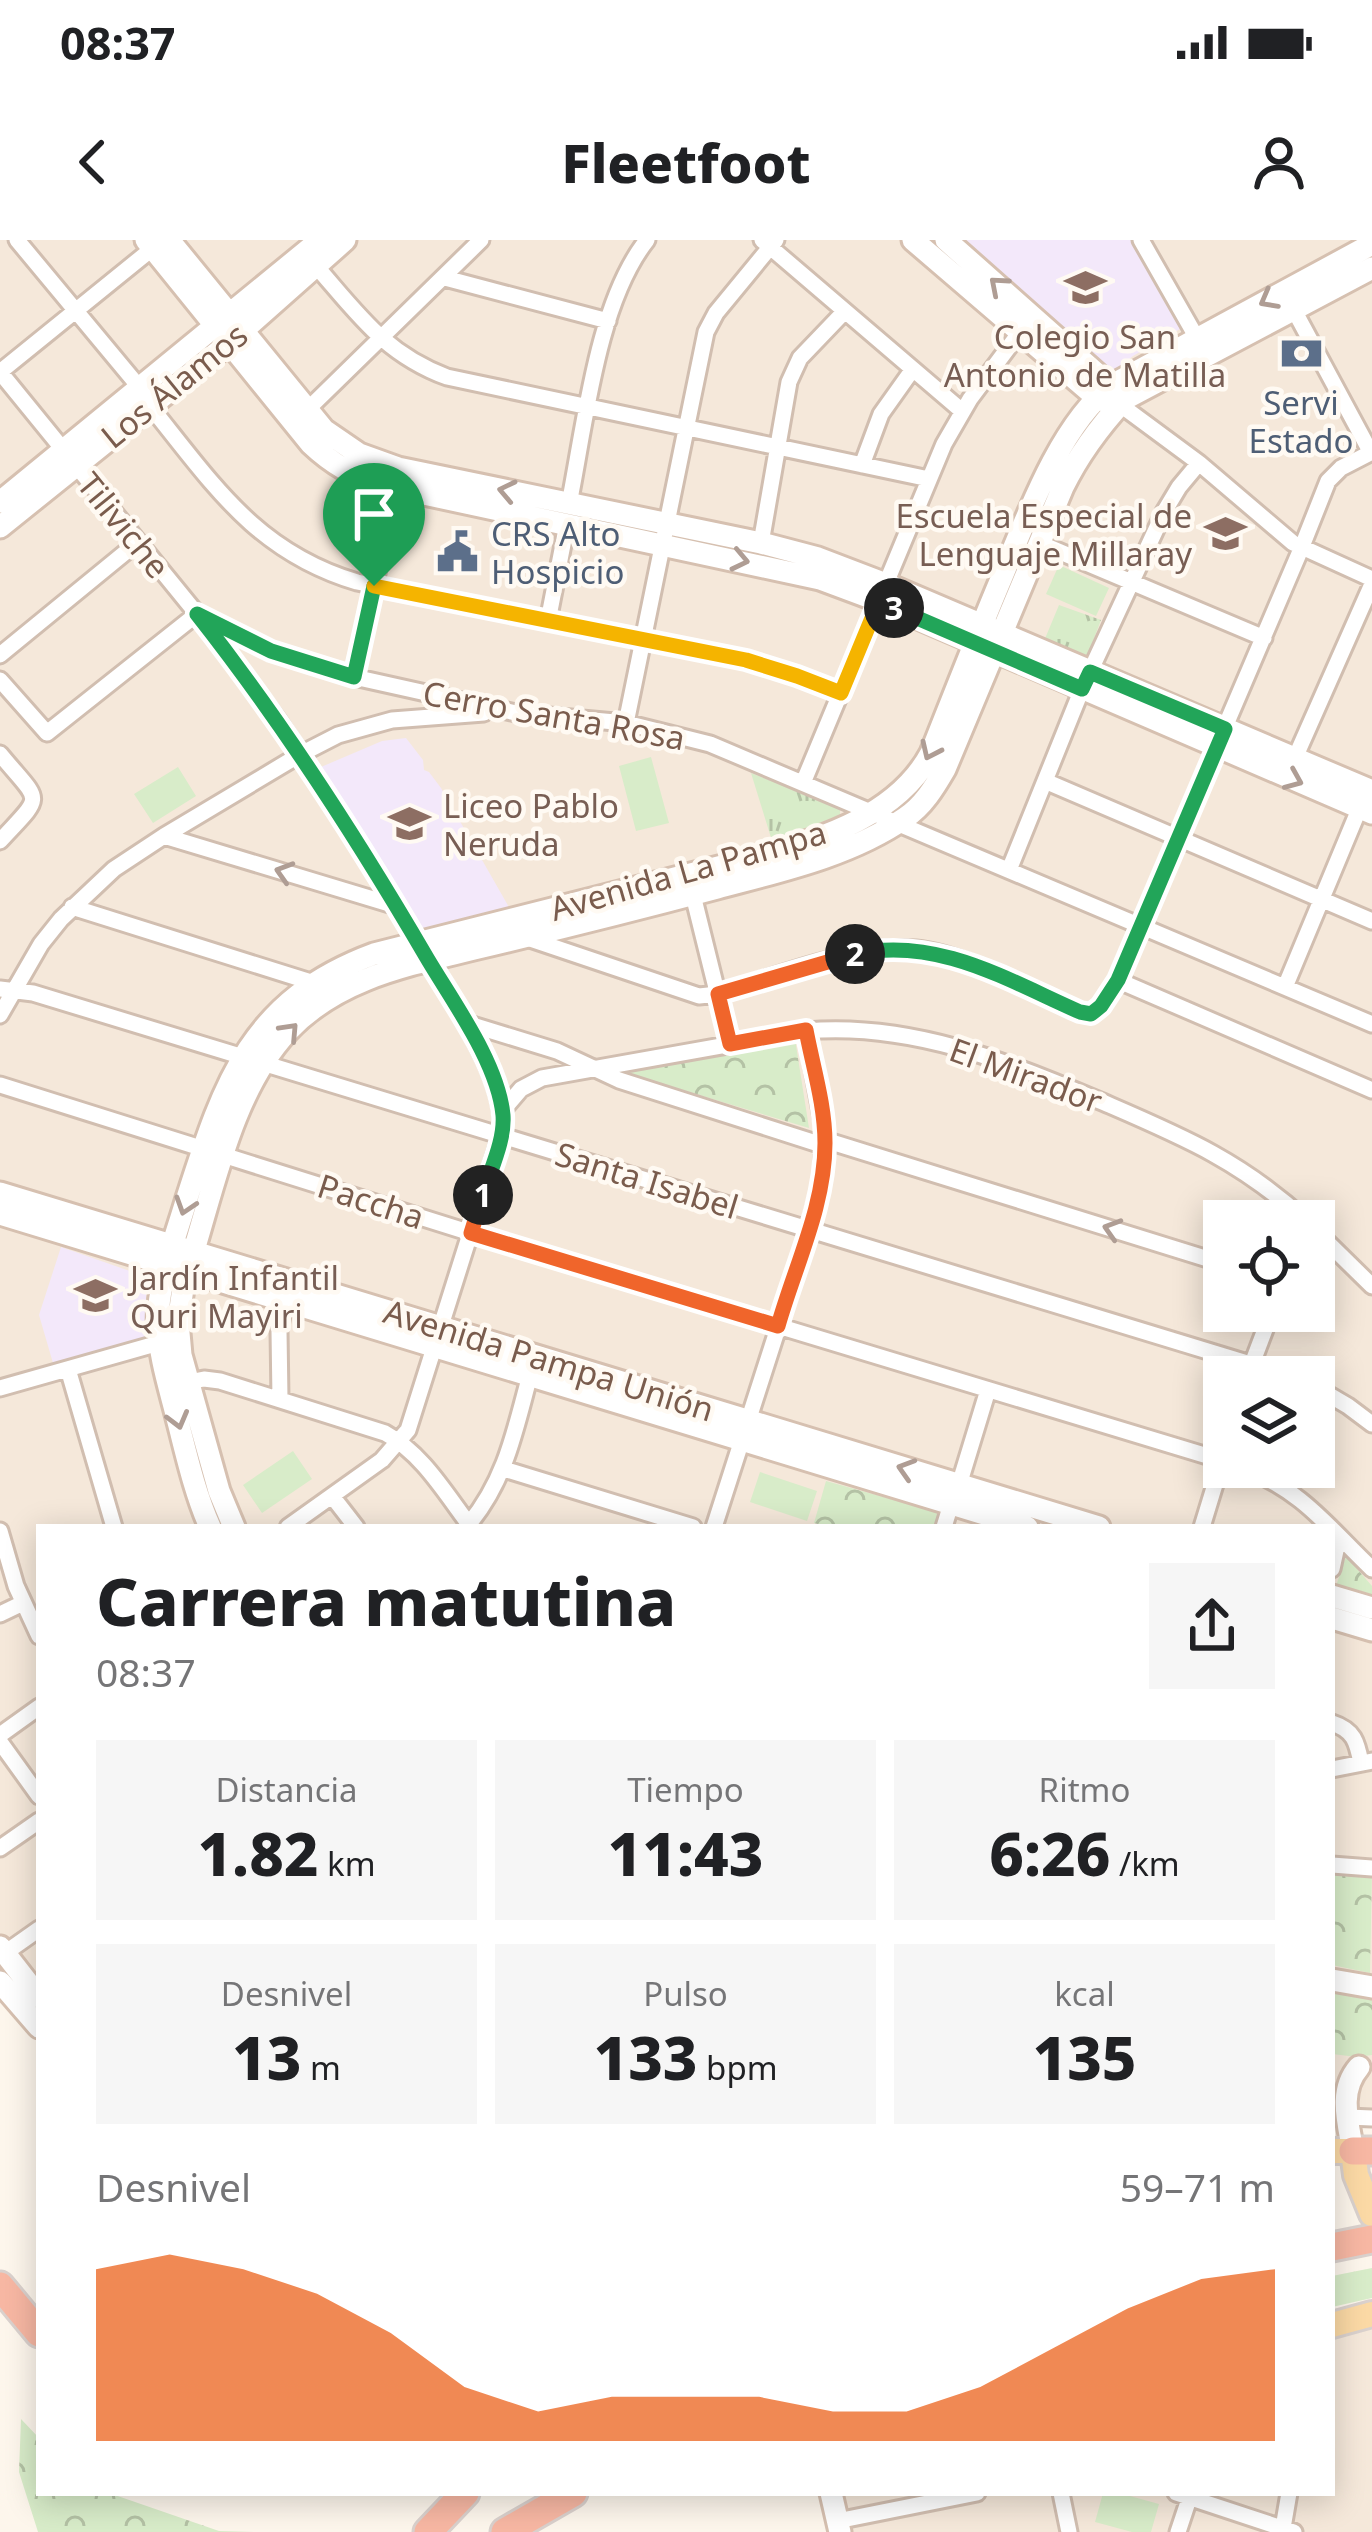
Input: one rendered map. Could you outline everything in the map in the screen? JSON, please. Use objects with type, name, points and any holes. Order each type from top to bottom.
[{"type":"highway","points":[[1335,2246],[1372,2239]]},
{"type":"highway","points":[[1335,2264],[1372,2258]]},
{"type":"highway","points":[[0,2276],[36,2313]]},
{"type":"highway","points":[[0,2286],[36,2329]]},
{"type":"highway","points":[[428,2532],[462,2496]]},
{"type":"highway","points":[[505,2532],[568,2496]]},
{"type":"main road","points":[[1352,2151],[1372,2214]]},
{"type":"main road","points":[[1335,2324],[1372,2314]]},
{"type":"street","points":[[17,240],[231,505],[291,555],[374,586],[760,664],[841,693]]},
{"type":"street","name":"Los Álamos","points":[[0,502],[69,458],[229,329],[307,250],[345,240]]},
{"type":"street","points":[[307,410],[482,240]]},
{"type":"street","points":[[548,621],[608,321],[642,247],[620,240]]},
{"type":"street","points":[[913,240],[1020,332],[1199,463],[1301,549],[1372,582],[1295,758]]},
{"type":"street","points":[[946,240],[1115,400]]},
{"type":"street","points":[[1141,240],[1202,347]]},
{"type":"street","points":[[626,723],[711,322],[770,242],[962,411]]},
{"type":"street","points":[[0,372],[156,243],[229,329],[335,439],[371,460],[568,514]]},
{"type":"street","name":"Avenida La Pampa","points":[[209,1524],[196,1492],[159,1342],[158,1310],[214,1151],[244,1099],[252,1061],[277,1013],[314,983],[357,961],[525,937],[693,895],[821,858],[898,823],[923,802],[945,769],[1047,474],[1115,400],[1371,244]]},
{"type":"street","points":[[307,250],[380,340],[447,377],[929,479]]},
{"type":"street","name":"Avenida La Pampa","points":[[1202,347],[1294,310],[1372,268]]},
{"type":"street","points":[[445,278],[608,321]]},
{"type":"street","points":[[761,543],[793,370],[845,310]]},
{"type":"street","points":[[525,937],[699,996],[853,955],[916,949],[958,958],[1080,1012],[1091,1014],[1101,1006],[1118,980],[1328,481],[1371,452],[1294,310]]},
{"type":"street","points":[[229,329],[321,453],[356,476],[396,488],[665,534],[793,572],[882,592]]},
{"type":"street","points":[[803,783],[929,479],[962,411],[1020,332]]},
{"type":"street","points":[[862,465],[881,414],[913,369]]},
{"type":"street","name":"Tiliviche","points":[[0,372],[197,614],[301,754],[466,1023],[502,1110]]},
{"type":"street","name":"Avenida La Pampa","points":[[252,1061],[332,996],[423,951],[817,838],[871,813],[905,790],[922,769],[1071,471],[1115,400]]},
{"type":"street","name":"Los Álamos","points":[[0,527],[69,458]]},
{"type":"street","points":[[1009,870],[1086,681],[1168,503],[1199,463]]},
{"type":"street","points":[[354,677],[396,488]]},
{"type":"street","points":[[665,534],[761,543],[818,558],[987,639],[1368,804]]},
{"type":"street","points":[[0,655],[137,542]]},
{"type":"street","points":[[1039,543],[1264,638]]},
{"type":"street","points":[[0,680],[46,733],[197,614]]},
{"type":"street","name":"Cerro Santa Rosa","points":[[197,614],[271,651],[354,677],[516,713],[626,723],[710,744],[1372,1024]]},
{"type":"street","points":[[0,1015],[7,990],[25,976],[41,944],[114,869],[301,754],[338,735],[392,720],[516,713]]},
{"type":"street","points":[[1221,738],[1295,758],[1368,804]]},
{"type":"street","points":[[0,754],[34,801],[0,841]]},
{"type":"street","points":[[1045,782],[1372,920]]},
{"type":"street","points":[[1285,987],[1368,804]]},
{"type":"street","points":[[164,836],[396,906]]},
{"type":"street","points":[[693,895],[730,1044]]},
{"type":"street","points":[[72,907],[314,983]]},
{"type":"street","points":[[1118,980],[1372,1090]]},
{"type":"street","name":"Santa Isabel","points":[[7,990],[32,993],[809,1229],[1205,1356]]},
{"type":"street","points":[[466,1023],[557,1051],[619,1081],[1203,1258]]},
{"type":"street","name":"El Mirador","points":[[502,1110],[535,1081],[833,1028],[931,1040],[990,1056],[1200,1145],[1280,1200]]},
{"type":"street","points":[[715,1524],[822,1180],[822,1111],[806,1030]]},
{"type":"street","name":"Paccha","points":[[0,1085],[471,1233],[1203,1453]]},
{"type":"street","points":[[292,1524],[382,1460],[412,1420],[501,1136],[502,1110]]},
{"type":"street","name":"Avenida Pampa Unión","points":[[0,1193],[285,1300],[439,1337],[530,1375],[745,1430]]},
{"type":"street","name":"Avenida Pampa Unión","points":[[0,1214],[180,1258],[955,1494],[1086,1524]]},
{"type":"street","points":[[1335,1250],[1372,1286]]},
{"type":"street","name":"Avenida La Pampa","points":[[180,1258],[182,1355],[219,1491],[233,1524]]},
{"type":"street","points":[[280,1399],[279,1330],[285,1300]]},
{"type":"street","points":[[0,1388],[159,1342]]},
{"type":"street","points":[[68,1369],[112,1524]]},
{"type":"street","points":[[471,1524],[504,1469],[530,1375]]},
{"type":"street","points":[[189,1382],[212,1379],[369,1427],[400,1442],[418,1457],[468,1524]]},
{"type":"street","points":[[945,1524],[988,1390]]},
{"type":"street","points":[[1335,1400],[1372,1424]]},
{"type":"street","points":[[504,1469],[683,1524]]},
{"type":"street","points":[[1203,1524],[1214,1488]]},
{"type":"street","points":[[1284,1488],[1329,1524]]},
{"type":"street","name":"Avenida Pampa Unión","points":[[955,1494],[1021,1524]]},
{"type":"street","points":[[332,1496],[354,1524]]},
{"type":"street","points":[[0,1531],[36,1630]]},
{"type":"street","points":[[1335,1532],[1372,1569]]},
{"type":"street","points":[[1335,1555],[1339,1537]]},
{"type":"street","points":[[1335,1597],[1372,1608]]},
{"type":"street","points":[[0,1614],[23,1604]]},
{"type":"street","points":[[1335,1619],[1372,1630]]},
{"type":"street","points":[[36,1709],[0,1738],[36,1792]]},
{"type":"street","points":[[1335,1724],[1348,1730],[1367,1762],[1335,1768]]},
{"type":"street","points":[[0,1849],[36,1823]]},
{"type":"street","points":[[1335,1864],[1372,1868]]},
{"type":"street","points":[[36,1931],[2,1950],[36,1992]]},
{"type":"street","points":[[1335,1981],[1372,1987]]},
{"type":"street","points":[[0,1982],[36,2024]]},
{"type":"street","points":[[1335,2067],[1366,2066]]},
{"type":"street","points":[[1352,2151],[1340,2117],[1347,2087],[1366,2066]]},
{"type":"street","points":[[1340,2117],[1372,2117]]},
{"type":"street","points":[[832,2496],[839,2527],[965,2496]]},
{"type":"street","points":[[1062,2496],[1069,2532]]},
{"type":"street","points":[[1178,2532],[1186,2496]]},
{"type":"street","points":[[1192,2496],[1289,2530],[1289,2496]]},
{"type":"shaded area","points":[[0,240],[1372,240],[1372,2124],[1335,2126],[1335,1524],[36,1524],[36,2031],[0,1994]]},
{"type":"shaded area","name":"Colegio San Antonio de Matilla","points":[[966,240],[1131,240],[1180,329],[1113,372],[965,248]]},
{"type":"shaded area","name":"Liceo Pablo Neruda","points":[[406,738],[423,760],[424,770],[441,788],[510,909],[424,929],[418,926],[321,767],[382,741]]},
{"type":"shaded area","name":"Jardín Infantil Quri Mayiri","points":[[61,1247],[147,1277],[145,1338],[53,1363],[39,1315]]},
{"type":"shaded area","points":[[1372,2320],[1372,2532],[850,2532],[843,2496],[1335,2496],[1335,2328]]},
{"type":"green space","points":[[1059,565],[1109,588],[1096,616],[1046,594]]},
{"type":"green space","points":[[1059,605],[1101,620],[1087,657],[1044,641]]},
{"type":"green space","points":[[651,757],[669,823],[636,831],[619,766]]},
{"type":"green space","points":[[178,767],[196,796],[153,823],[134,794]]},
{"type":"green space","points":[[751,773],[840,808],[840,815],[772,841]]},
{"type":"green space","points":[[795,1039],[809,1128],[622,1072]]},
{"type":"green space","points":[[293,1451],[312,1479],[262,1513],[243,1485]]},
{"type":"green space","points":[[760,1472],[817,1491],[807,1521],[750,1502]]},
{"type":"green space","points":[[826,1481],[938,1512],[935,1524],[814,1523]]},
{"type":"green space","points":[[1346,1556],[1372,1586],[1372,1595],[1336,1586]]},
{"type":"green space","points":[[1335,1868],[1372,1871],[1370,1973],[1335,1966]]},
{"type":"green space","points":[[1335,1990],[1372,1997],[1372,2055],[1335,2054]]},
{"type":"green space","points":[[1372,2268],[1372,2298],[1335,2306],[1335,2275]]},
{"type":"green space","points":[[21,2419],[36,2435],[36,2496],[118,2496],[219,2531],[254,2532],[38,2532],[19,2472]]},
{"type":"green space","points":[[1102,2496],[1130,2496],[1159,2504],[1151,2532],[1095,2522]]},
{"type":"place","name":"Colegio San Antonio de Matilla","points":[[1085,288]]},
{"type":"place","name":"Servi Estado","points":[[1301,354]]},
{"type":"place","name":"Escuela Especial de Lenguaje Millaray","points":[[1226,534]]},
{"type":"place","name":"CRS Alto Hospicio","points":[[457,552]]},
{"type":"place","name":"Liceo Pablo Neruda","points":[[409,824]]},
{"type":"place","name":"Jardín Infantil Quri Mayiri","points":[[96,1296]]},
{"type":"route","points":[[374,586],[746,660],[841,693],[879,601],[1082,689],[1090,672],[1225,729],[1118,980],[1091,1014],[958,958],[916,949],[868,951],[718,994],[730,1044],[806,1030],[822,1111],[825,1146],[819,1194],[778,1326],[471,1233],[502,1130],[502,1110],[488,1068],[466,1023],[307,762],[197,614],[271,651],[354,677],[374,586]]}]
